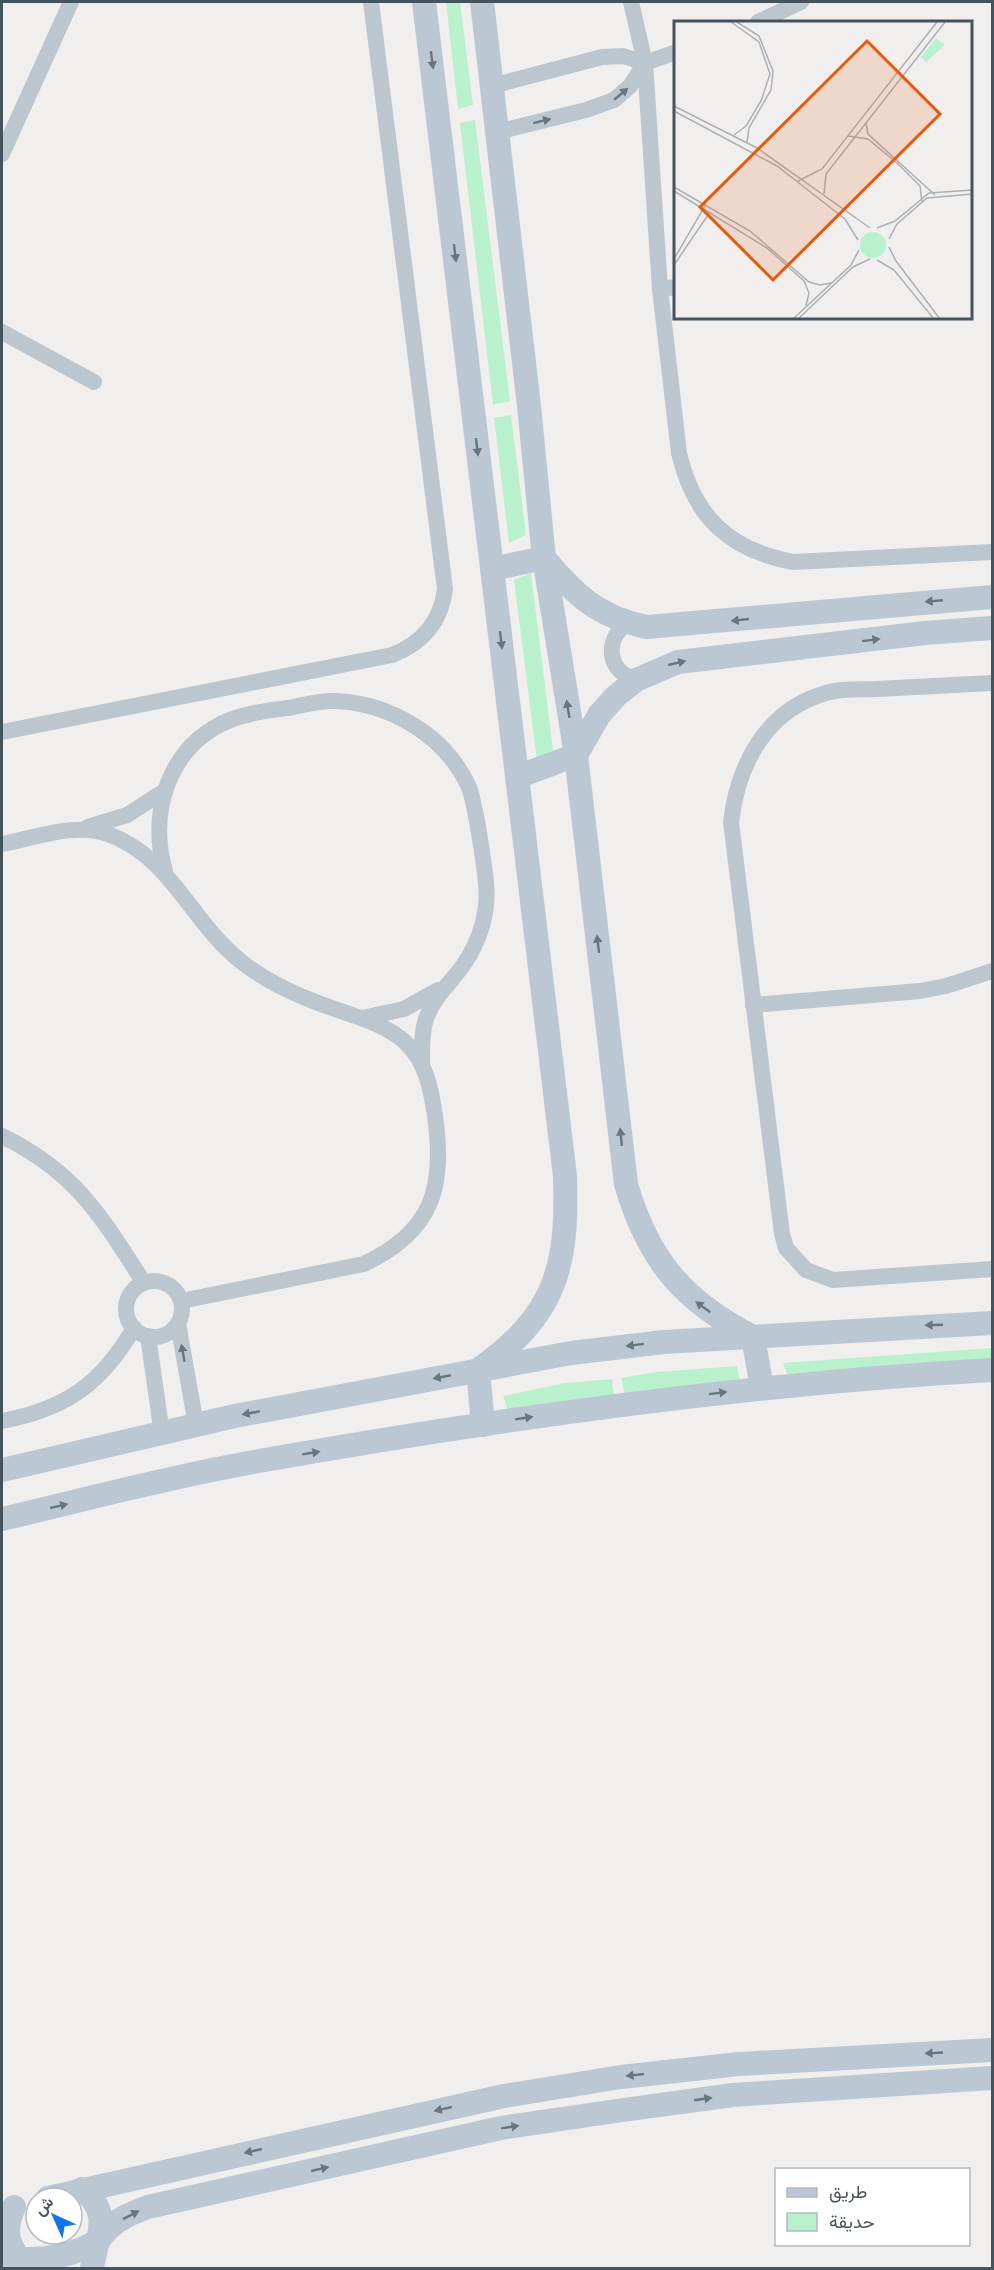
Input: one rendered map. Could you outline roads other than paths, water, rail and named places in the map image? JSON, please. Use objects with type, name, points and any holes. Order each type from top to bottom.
[{"type":"street","points":[[2,154],[71,2]]},
{"type":"street","points":[[2,732],[392,655],[418,642],[435,622],[445,589],[371,2]]},
{"type":"street","points":[[424,2],[565,1176],[566,1217],[562,1257],[550,1292],[532,1323],[507,1349],[478,1370]]},
{"type":"street","points":[[482,2],[544,558],[576,755],[625,1173],[636,1218],[657,1258],[694,1301],[722,1321],[753,1337]]},
{"type":"street","points":[[631,2],[645,63],[668,288],[679,453],[684,477],[699,506],[726,535],[754,551],[793,562],[993,552]]},
{"type":"street","points":[[761,21],[801,2]]},
{"type":"street","points":[[492,86],[602,57],[623,56],[645,63],[674,53]]},
{"type":"street","points":[[497,132],[586,110],[614,100],[630,86],[645,63]]},
{"type":"street","points":[[2,332],[94,382]]},
{"type":"street","points":[[492,569],[544,558]]},
{"type":"street","points":[[544,558],[577,596],[600,612],[627,623],[668,627],[993,597]]},
{"type":"street","points":[[627,623],[614,636],[611,655],[620,672],[636,680]]},
{"type":"street","points":[[518,777],[576,755],[599,716],[616,696],[636,680],[678,662],[925,633],[993,628]]},
{"type":"street","points":[[993,682],[828,692],[801,704],[778,720],[758,741],[744,766],[735,793],[731,822],[782,1234],[786,1248],[794,1260],[819,1277],[833,1280],[993,1269]]},
{"type":"street","points":[[165,871],[158,831],[163,792],[176,769],[199,741],[228,721],[250,713],[334,701],[382,709],[424,732],[457,766],[470,787],[487,884],[485,913],[477,940],[463,965],[444,986],[425,1000],[404,1009],[359,1018]]},
{"type":"street","points":[[2,844],[83,828],[127,815],[163,792]]},
{"type":"street","points":[[83,828],[106,833],[128,842],[165,871],[205,927],[245,965],[291,992],[392,1032],[406,1043],[422,1064],[432,1091],[440,1152],[438,1176],[432,1199],[420,1221],[405,1239],[386,1254],[364,1264],[181,1301]]},
{"type":"street","points":[[753,1005],[920,991],[946,986],[993,971]]},
{"type":"street","points":[[422,1064],[422,1038],[426,1019],[444,986]]},
{"type":"street","points":[[2,1136],[50,1164],[70,1181],[104,1221],[144,1283]]},
{"type":"street","points":[[2,1421],[57,1406],[86,1388],[141,1332],[168,1333],[178,1323],[181,1316],[181,1301],[178,1294],[166,1284],[152,1281],[144,1283],[132,1293],[127,1307],[130,1322],[141,1332],[162,1434]]},
{"type":"street","points":[[178,1323],[196,1425]]},
{"type":"street","points":[[2,1470],[196,1425],[571,1353],[664,1342],[891,1327],[993,1323]]},
{"type":"street","points":[[753,1337],[762,1388]]},
{"type":"street","points":[[478,1370],[483,1425]]},
{"type":"street","points":[[2,1519],[245,1464],[483,1425],[858,1377],[993,1370]]},
{"type":"street","points":[[84,2189],[504,2096],[621,2077],[739,2064],[993,2050]]},
{"type":"street","points":[[17,2206],[8,2220],[6,2234],[16,2262],[58,2257],[96,2242],[128,2215],[148,2207],[501,2128],[733,2095],[993,2078]]},
{"type":"street","points":[[84,2190],[94,2198],[101,2212],[101,2227],[92,2268]]}]
